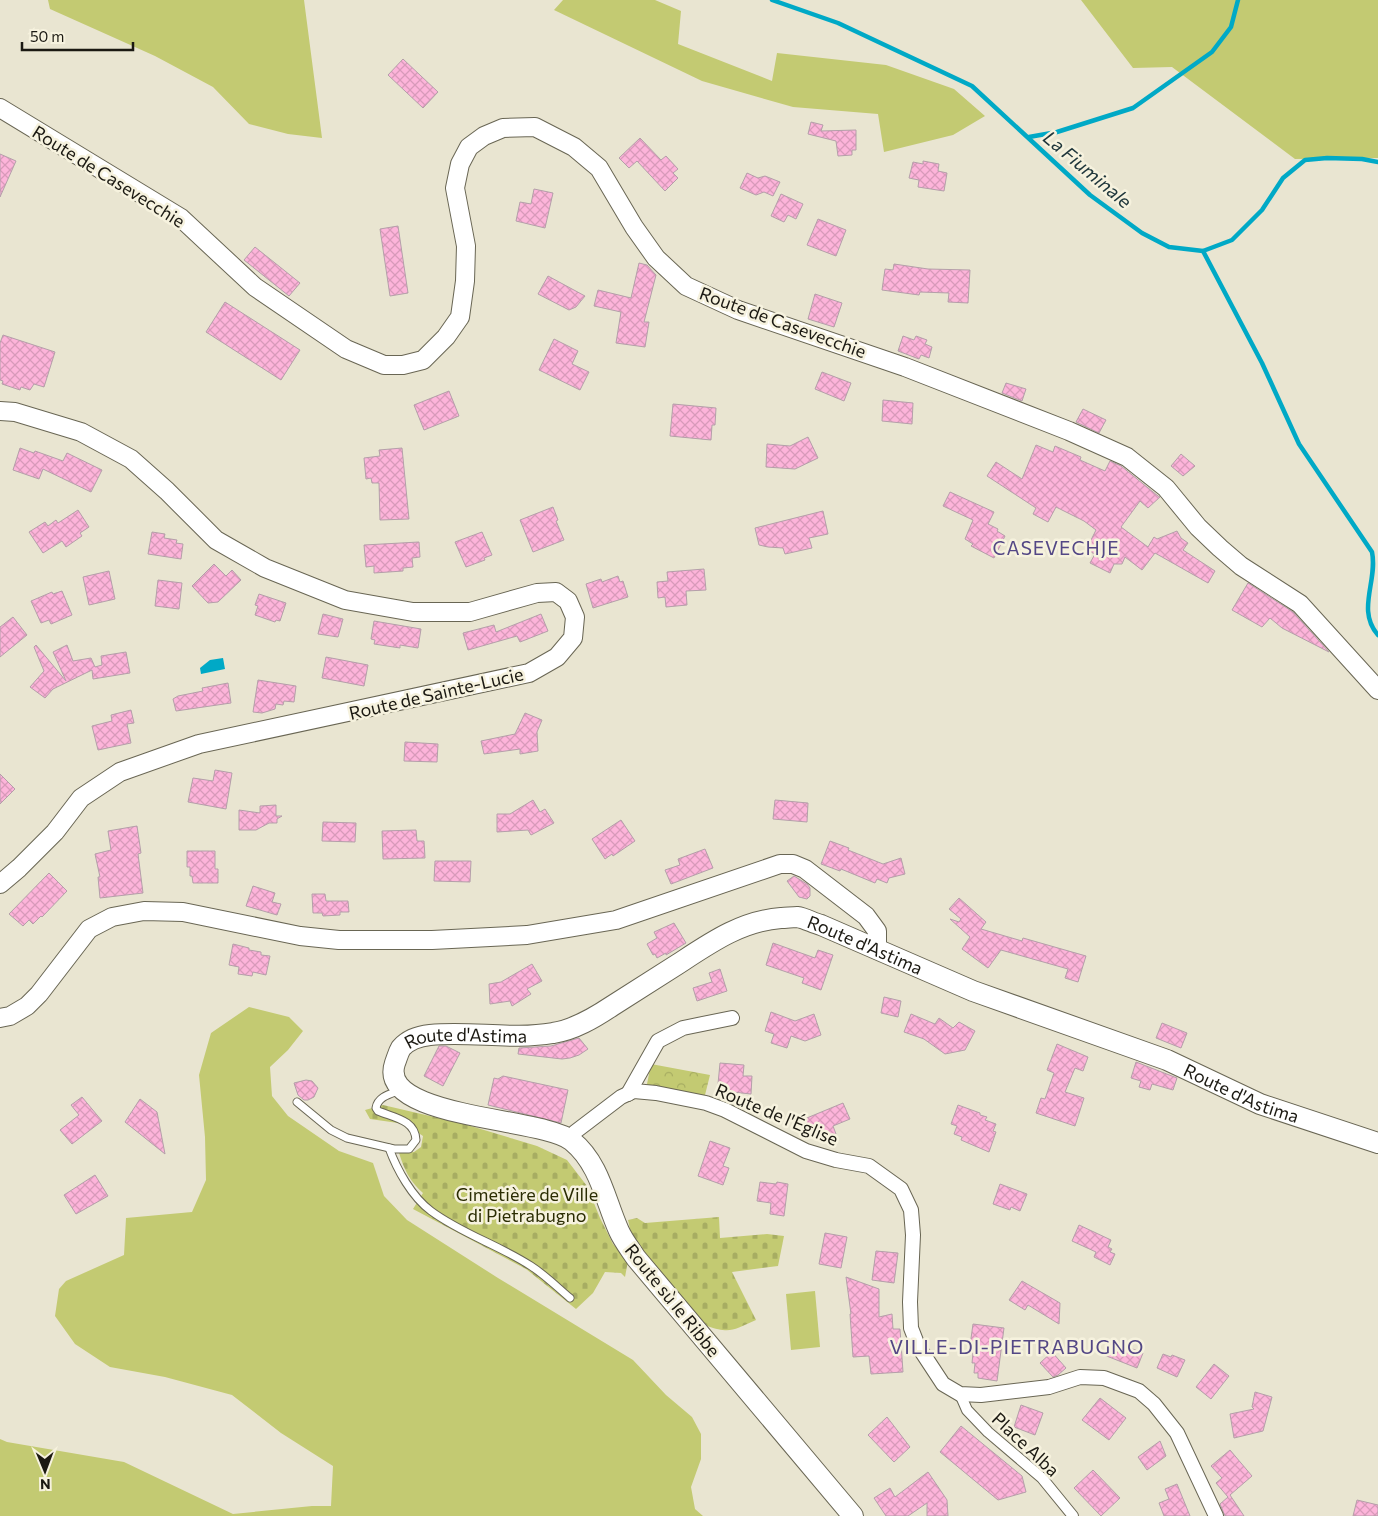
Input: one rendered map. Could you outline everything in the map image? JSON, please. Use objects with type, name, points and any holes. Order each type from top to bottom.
[{"type":"main road","name":"Route d'Astima","points":[[401,1090],[394,1081],[393,1070],[399,1052],[411,1040],[429,1035],[531,1035],[554,1033],[582,1024],[723,935],[749,924],[769,919],[798,917],[973,991],[1167,1060],[1260,1104],[1378,1143]]},
{"type":"main road","name":"Route sù le Ribbe","points":[[401,1090],[415,1099],[462,1114],[547,1131],[571,1139],[588,1157],[599,1177],[619,1232],[636,1258],[853,1516]]},
{"type":"street","name":"Route de Casevecchie","points":[[0,108],[181,218],[255,287],[346,349],[384,365],[403,365],[423,360],[446,337],[460,317],[465,280],[466,246],[455,188],[460,164],[469,147],[484,136],[503,128],[535,127],[574,147],[600,168],[634,227],[656,258],[686,286],[738,310],[905,367],[1069,431],[1127,457],[1166,488],[1198,527],[1241,566],[1300,604],[1378,690]]},
{"type":"street","name":"Route de Sainte-Lucie","points":[[0,410],[15,412],[81,432],[131,459],[216,540],[265,568],[345,600],[413,612],[470,612],[537,593],[556,592],[568,601],[575,617],[573,638],[557,658],[529,673],[199,744],[120,772],[81,798],[55,832],[0,884]]},
{"type":"street","points":[[0,1018],[10,1016],[26,1006],[39,994],[89,929],[112,917],[144,910],[183,912],[300,936],[339,940],[432,940],[527,935],[616,920],[780,864],[793,864],[805,869],[866,916],[877,931],[877,950]]},
{"type":"street","points":[[571,1139],[575,1132],[621,1096],[628,1094],[658,1041],[682,1028],[732,1018]]},
{"type":"street","name":"Route de l'Église","points":[[628,1094],[634,1091],[656,1094],[725,1110],[806,1151],[836,1160],[869,1166],[901,1189],[911,1210],[913,1235],[910,1302],[911,1328],[918,1346],[943,1384],[960,1394]]},
{"type":"street","points":[[960,1394],[981,1395],[1048,1387],[1080,1377],[1104,1378],[1139,1391],[1154,1404],[1177,1433],[1216,1516]]},
{"type":"street","name":"Place Alba","points":[[960,1394],[967,1410],[988,1432],[1042,1478],[1073,1516]]},
{"type":"lane","points":[[297,1102],[331,1130],[346,1138],[389,1148],[409,1149],[416,1140],[416,1131],[408,1123],[378,1111],[376,1108],[377,1102],[381,1098],[401,1090]]},
{"type":"lane","points":[[389,1148],[394,1162],[407,1185],[429,1210],[453,1225],[531,1266],[570,1298]]},
{"type":"green space","points":[[48,0],[304,0],[322,138],[288,134],[249,124],[213,87],[155,56],[50,9]]},
{"type":"green space","points":[[563,0],[655,0],[681,11],[678,44],[772,81],[777,53],[886,65],[954,89],[985,116],[953,135],[884,152],[878,114],[793,107],[702,81],[554,10]]},
{"type":"green space","points":[[1081,0],[1378,0],[1378,158],[1295,159],[1172,67],[1133,68]]},
{"type":"green space","points":[[249,1007],[289,1017],[303,1031],[288,1050],[270,1067],[272,1096],[288,1116],[339,1151],[373,1163],[384,1196],[407,1220],[633,1360],[666,1395],[692,1417],[701,1434],[701,1459],[691,1487],[695,1509],[703,1516],[0,1516],[0,1439],[7,1442],[124,1462],[233,1514],[312,1506],[331,1506],[333,1466],[281,1433],[232,1395],[165,1377],[110,1367],[75,1344],[55,1316],[59,1289],[66,1281],[124,1255],[126,1218],[192,1212],[206,1180],[205,1137],[199,1075],[211,1033]]},
{"type":"green space","points":[[651,1064],[710,1075],[704,1099],[646,1089]]},
{"type":"green space","name":"Cimetière de Ville di Pietrabugno","points":[[383,1105],[464,1124],[537,1146],[567,1160],[587,1186],[613,1244],[628,1261],[625,1277],[621,1273],[605,1272],[593,1293],[576,1309],[526,1269],[413,1209],[423,1193],[408,1175],[399,1153],[414,1152],[421,1147],[423,1136],[405,1124],[370,1119],[365,1110]]},
{"type":"green space","points":[[719,1217],[720,1238],[767,1234],[784,1236],[778,1266],[732,1272],[756,1320],[732,1330],[722,1330],[707,1326],[633,1242],[628,1220],[637,1218],[645,1223]]},
{"type":"green space","points":[[815,1291],[820,1347],[791,1350],[786,1294]]},
{"type":"water","points":[[223,658],[225,669],[201,674],[200,668],[210,660]]},
{"type":"building","points":[[403,59],[438,92],[423,108],[388,75]]},
{"type":"building","points":[[811,122],[823,125],[821,131],[856,130],[856,150],[852,150],[852,155],[838,156],[836,141],[808,134]]},
{"type":"building","points":[[640,138],[661,160],[666,156],[678,169],[673,173],[678,178],[665,191],[637,161],[629,168],[619,158]]},
{"type":"building","points":[[0,154],[16,161],[0,197]]},
{"type":"building","points":[[923,161],[939,164],[938,171],[947,173],[944,191],[918,187],[919,180],[909,178],[913,162],[923,164]]},
{"type":"building","points":[[747,173],[758,178],[765,176],[780,182],[773,196],[764,192],[756,195],[740,188]]},
{"type":"building","points":[[534,189],[553,193],[545,228],[516,221],[520,202],[531,204]]},
{"type":"building","points":[[781,194],[803,204],[796,219],[788,215],[784,222],[771,216]]},
{"type":"building","points":[[818,219],[846,230],[836,256],[807,245]]},
{"type":"building","points":[[398,226],[408,293],[390,296],[380,229]]},
{"type":"building","points":[[255,247],[300,283],[289,296],[244,260]]},
{"type":"building","points":[[639,263],[647,265],[656,275],[644,322],[649,322],[645,347],[616,343],[621,312],[594,306],[598,290],[631,298]]},
{"type":"building","points":[[894,264],[928,269],[970,270],[968,303],[948,302],[949,293],[920,292],[919,295],[882,290],[885,269],[893,270]]},
{"type":"building","points":[[548,276],[585,296],[576,307],[569,310],[538,294]]},
{"type":"building","points":[[815,294],[842,303],[834,327],[808,319]]},
{"type":"building","points":[[225,302],[300,350],[281,380],[206,332]]},
{"type":"building","points":[[3,335],[55,352],[44,387],[34,384],[30,390],[21,387],[20,390],[2,384],[3,381],[0,380],[0,343]]},
{"type":"building","points":[[903,336],[914,340],[916,336],[927,340],[925,344],[932,347],[929,358],[921,355],[919,359],[898,351]]},
{"type":"building","points":[[554,339],[578,351],[572,364],[589,372],[580,390],[539,370]]},
{"type":"building","points":[[822,372],[851,383],[844,401],[815,389]]},
{"type":"building","points":[[1006,383],[1026,389],[1022,401],[1002,393]]},
{"type":"building","points":[[449,391],[459,416],[424,430],[414,405]]},
{"type":"building","points":[[883,400],[913,403],[912,424],[882,421]]},
{"type":"building","points":[[673,404],[716,408],[715,425],[712,425],[711,440],[670,436]]},
{"type":"building","points":[[1083,409],[1106,420],[1099,433],[1076,422]]},
{"type":"building","points":[[808,437],[818,458],[795,469],[766,467],[767,444],[790,446]]},
{"type":"building","points":[[1036,445],[1053,452],[1055,446],[1081,457],[1080,460],[1105,471],[1110,461],[1121,466],[1160,497],[1148,508],[1140,501],[1121,527],[1148,547],[1154,537],[1157,539],[1177,531],[1181,538],[1188,543],[1183,550],[1215,571],[1208,583],[1155,553],[1142,570],[1125,557],[1122,564],[1114,564],[1110,573],[1090,563],[1095,554],[1086,550],[1096,530],[1084,521],[1056,507],[1048,522],[1033,514],[1036,508],[987,476],[996,462],[1022,479]]},
{"type":"building","points":[[20,448],[63,461],[67,453],[102,470],[91,492],[43,469],[39,479],[13,470]]},
{"type":"building","points":[[402,448],[409,519],[380,520],[379,483],[372,483],[371,478],[366,479],[364,458],[380,456],[379,450]]},
{"type":"building","points":[[1181,454],[1195,466],[1183,476],[1171,466]]},
{"type":"building","points":[[950,492],[994,512],[988,524],[998,529],[997,531],[1005,536],[994,558],[971,546],[973,544],[965,539],[973,520],[943,506]]},
{"type":"building","points":[[553,507],[558,520],[556,521],[564,540],[533,552],[520,520]]},
{"type":"building","points":[[78,510],[89,527],[80,533],[82,536],[66,547],[62,541],[43,553],[29,532],[45,522],[48,526],[56,520],[58,523]]},
{"type":"building","points":[[823,511],[828,534],[809,538],[812,548],[785,554],[783,548],[759,545],[755,528]]},
{"type":"building","points":[[152,532],[165,534],[164,538],[177,540],[176,543],[183,544],[181,559],[148,554]]},
{"type":"building","points":[[482,532],[492,555],[484,558],[485,560],[466,567],[455,542]]},
{"type":"building","points":[[419,542],[420,557],[412,558],[413,567],[403,568],[403,571],[374,573],[374,566],[366,567],[364,545]]},
{"type":"building","points":[[214,564],[226,576],[232,570],[241,580],[218,602],[208,603],[192,586]]},
{"type":"building","points":[[704,569],[706,590],[686,591],[687,605],[666,607],[665,597],[658,598],[657,582],[668,581],[667,572]]},
{"type":"building","points":[[109,571],[115,599],[89,605],[83,577]]},
{"type":"building","points":[[618,576],[620,582],[623,581],[628,597],[593,608],[586,584],[601,579],[602,582]]},
{"type":"building","points":[[158,580],[182,583],[179,609],[155,606]]},
{"type":"building","points":[[1248,583],[1293,612],[1329,652],[1282,628],[1270,618],[1262,627],[1232,610]]},
{"type":"building","points":[[62,591],[72,615],[51,624],[49,620],[41,623],[31,601],[52,592],[53,594]]},
{"type":"building","points":[[259,594],[286,603],[280,621],[276,620],[275,622],[255,615],[258,606],[255,605]]},
{"type":"building","points":[[323,614],[343,619],[338,637],[318,634]]},
{"type":"building","points":[[541,614],[548,631],[520,642],[517,636],[468,650],[463,633],[494,625],[496,632]]},
{"type":"building","points":[[13,617],[27,635],[0,657],[0,627]]},
{"type":"building","points":[[374,621],[421,629],[418,648],[400,645],[400,648],[374,644],[375,640],[371,639]]},
{"type":"building","points":[[36,645],[66,681],[53,652],[67,645],[73,661],[91,658],[95,667],[102,665],[101,656],[126,652],[130,673],[93,679],[92,670],[53,689],[45,698],[30,687],[44,671],[34,647]]},
{"type":"building","points":[[326,657],[368,665],[364,686],[322,678]]},
{"type":"building","points":[[258,680],[296,686],[294,702],[284,701],[283,705],[276,704],[275,709],[262,713],[253,712]]},
{"type":"building","points":[[228,683],[231,703],[176,711],[173,699],[178,696],[203,691],[202,688]]},
{"type":"building","points":[[131,710],[134,723],[127,724],[131,743],[98,750],[92,726],[112,721],[111,715]]},
{"type":"building","points":[[525,713],[542,720],[537,732],[538,751],[520,754],[520,749],[484,754],[481,741],[515,734]]},
{"type":"building","points":[[405,742],[438,744],[437,762],[404,761]]},
{"type":"building","points":[[215,770],[232,773],[226,809],[188,802],[193,778],[213,781]]},
{"type":"building","points":[[0,774],[15,789],[0,804]]},
{"type":"building","points":[[533,800],[540,812],[545,809],[554,823],[531,835],[528,830],[497,832],[497,814],[510,814]]},
{"type":"building","points":[[775,800],[808,803],[807,822],[773,819]]},
{"type":"building","points":[[276,805],[276,816],[282,816],[277,819],[277,823],[269,823],[256,830],[239,830],[239,810],[260,813],[260,806]]},
{"type":"building","points":[[621,820],[635,841],[613,856],[612,854],[605,859],[592,839]]},
{"type":"building","points":[[323,822],[356,823],[355,842],[322,841]]},
{"type":"building","points":[[137,826],[141,853],[138,854],[143,893],[100,898],[98,877],[100,877],[95,854],[111,850],[108,831]]},
{"type":"building","points":[[416,830],[417,841],[424,841],[425,858],[383,859],[382,831]]},
{"type":"building","points":[[830,841],[883,864],[901,858],[905,874],[889,878],[887,883],[877,879],[875,883],[841,869],[840,871],[821,864]]},
{"type":"building","points":[[705,849],[713,868],[671,884],[665,870],[680,865],[678,859]]},
{"type":"building","points":[[187,851],[215,851],[215,869],[218,869],[218,883],[193,883],[192,876],[190,876],[190,867],[187,867]]},
{"type":"building","points":[[435,861],[471,861],[470,882],[434,881]]},
{"type":"building","points":[[49,873],[67,891],[42,917],[33,924],[29,920],[23,926],[9,914]]},
{"type":"building","points":[[794,876],[810,888],[810,896],[807,899],[799,897],[787,881]]},
{"type":"building","points":[[253,886],[275,893],[272,902],[281,904],[277,915],[246,906]]},
{"type":"building","points":[[312,894],[325,894],[326,901],[348,901],[349,912],[340,912],[340,915],[323,916],[322,913],[313,913]]},
{"type":"building","points":[[959,898],[986,922],[981,929],[1022,941],[1023,938],[1086,956],[1078,982],[1065,978],[1068,969],[1001,950],[988,968],[962,949],[970,937],[950,919],[959,922],[961,919],[949,909]]},
{"type":"building","points":[[674,923],[686,943],[657,958],[655,954],[653,955],[647,944],[657,938],[654,932]]},
{"type":"building","points":[[773,943],[815,958],[818,950],[833,955],[821,990],[802,983],[804,978],[766,965]]},
{"type":"building","points":[[233,944],[261,952],[261,955],[270,956],[266,975],[253,972],[252,976],[238,974],[239,967],[229,965]]},
{"type":"building","points":[[532,964],[542,981],[527,989],[531,994],[512,1006],[510,1001],[490,1004],[489,984],[501,982]]},
{"type":"building","points":[[720,969],[727,991],[697,1001],[693,988],[712,982],[709,973]]},
{"type":"building","points":[[884,997],[901,1001],[898,1017],[881,1013]]},
{"type":"building","points":[[771,1012],[795,1021],[814,1014],[821,1035],[805,1041],[791,1036],[787,1048],[771,1043],[774,1034],[765,1031]]},
{"type":"building","points":[[911,1014],[935,1024],[939,1018],[953,1028],[959,1022],[975,1031],[965,1050],[945,1054],[924,1039],[904,1032]]},
{"type":"building","points":[[1162,1023],[1187,1033],[1181,1048],[1156,1038]]},
{"type":"building","points":[[579,1038],[588,1049],[570,1058],[562,1059],[518,1054],[519,1048],[551,1046]]},
{"type":"building","points":[[1057,1044],[1088,1057],[1083,1071],[1075,1068],[1065,1092],[1084,1098],[1075,1126],[1036,1113],[1041,1098],[1045,1099],[1054,1073],[1047,1070]]},
{"type":"building","points":[[439,1046],[446,1046],[460,1053],[443,1086],[424,1076]]},
{"type":"building","points":[[1136,1062],[1177,1078],[1173,1090],[1152,1084],[1150,1090],[1139,1087],[1141,1081],[1131,1078]]},
{"type":"building","points":[[720,1063],[744,1065],[743,1076],[752,1076],[751,1094],[723,1091],[723,1085],[718,1084]]},
{"type":"building","points":[[503,1076],[568,1090],[561,1123],[488,1105],[494,1078],[498,1079]]},
{"type":"building","points":[[306,1080],[312,1081],[318,1088],[314,1097],[304,1100],[298,1095],[294,1083]]},
{"type":"building","points":[[82,1097],[102,1121],[72,1144],[60,1130],[79,1115],[71,1105]]},
{"type":"building","points":[[140,1099],[157,1112],[165,1154],[125,1122]]},
{"type":"building","points":[[843,1103],[850,1119],[833,1126],[836,1134],[823,1139],[820,1133],[810,1137],[802,1120]]},
{"type":"building","points":[[958,1105],[980,1113],[980,1115],[987,1117],[985,1120],[996,1124],[993,1131],[996,1132],[989,1152],[961,1140],[962,1137],[954,1134],[957,1126],[951,1124]]},
{"type":"building","points":[[710,1141],[730,1148],[723,1166],[729,1168],[723,1185],[698,1176]]},
{"type":"building","points":[[95,1175],[108,1196],[76,1214],[64,1195]]},
{"type":"building","points":[[760,1182],[788,1184],[784,1216],[770,1214],[771,1203],[757,1201]]},
{"type":"building","points":[[1000,1184],[1027,1194],[1020,1211],[1011,1207],[1010,1210],[993,1204]]},
{"type":"building","points":[[1079,1225],[1111,1240],[1108,1247],[1112,1249],[1110,1252],[1115,1254],[1110,1265],[1094,1257],[1096,1252],[1072,1241]]},
{"type":"building","points":[[825,1233],[847,1237],[841,1268],[819,1264]]},
{"type":"building","points":[[876,1251],[898,1253],[894,1283],[872,1280]]},
{"type":"building","points":[[846,1277],[879,1289],[879,1317],[892,1314],[893,1329],[900,1329],[903,1372],[871,1374],[869,1356],[853,1357],[851,1314]]},
{"type":"building","points":[[1022,1281],[1060,1303],[1059,1324],[1028,1305],[1025,1310],[1009,1300]]},
{"type":"building","points":[[973,1324],[1004,1328],[997,1381],[978,1378],[978,1373],[974,1373],[973,1353],[969,1353]]},
{"type":"building","points":[[1109,1340],[1143,1353],[1137,1368],[1104,1355]]},
{"type":"building","points":[[1052,1352],[1066,1368],[1053,1377],[1040,1363]]},
{"type":"building","points":[[1163,1354],[1185,1360],[1177,1377],[1157,1368]]},
{"type":"building","points":[[1214,1364],[1229,1376],[1211,1399],[1196,1387]]},
{"type":"building","points":[[1255,1392],[1272,1397],[1263,1431],[1234,1438],[1230,1414],[1254,1409],[1252,1407]]},
{"type":"building","points":[[1100,1398],[1126,1418],[1109,1440],[1082,1420]]},
{"type":"building","points":[[1021,1405],[1043,1413],[1035,1435],[1014,1427]]},
{"type":"building","points":[[887,1417],[910,1447],[894,1462],[868,1435]]},
{"type":"building","points":[[961,1426],[1022,1476],[1026,1492],[998,1500],[940,1452]]},
{"type":"building","points":[[1160,1441],[1166,1456],[1147,1470],[1138,1457]]},
{"type":"building","points":[[1230,1450],[1252,1476],[1230,1495],[1244,1516],[1225,1516],[1220,1504],[1228,1497],[1216,1483],[1222,1478],[1211,1466]]},
{"type":"building","points":[[1093,1470],[1120,1498],[1101,1516],[1074,1488]]},
{"type":"building","points":[[928,1472],[947,1500],[948,1516],[927,1516],[927,1503],[908,1516],[886,1516],[874,1498],[890,1488],[895,1497]]},
{"type":"building","points":[[1177,1484],[1190,1516],[1164,1516],[1159,1503],[1169,1499],[1165,1489]]},
{"type":"building","points":[[1357,1500],[1378,1505],[1378,1516],[1353,1516]]},
{"type":"waterway","name":"La Fiuminale","points":[[772,0],[838,23],[972,86],[1090,195],[1142,233],[1169,247],[1203,251],[1232,240],[1262,210],[1283,178],[1305,160],[1327,158],[1362,159],[1378,162]]},
{"type":"waterway","points":[[1029,137],[1057,132],[1133,108],[1212,52],[1231,27],[1238,0]]},
{"type":"waterway","points":[[1203,251],[1262,363],[1299,444],[1372,552],[1373,563],[1368,605],[1369,616],[1378,635]]},
{"type":"district","name":"CASEVECHJE","points":[[1056,547]]},
{"type":"district","name":"VILLE-DI-PIETRABUGNO","points":[[1017,1346]]}]
